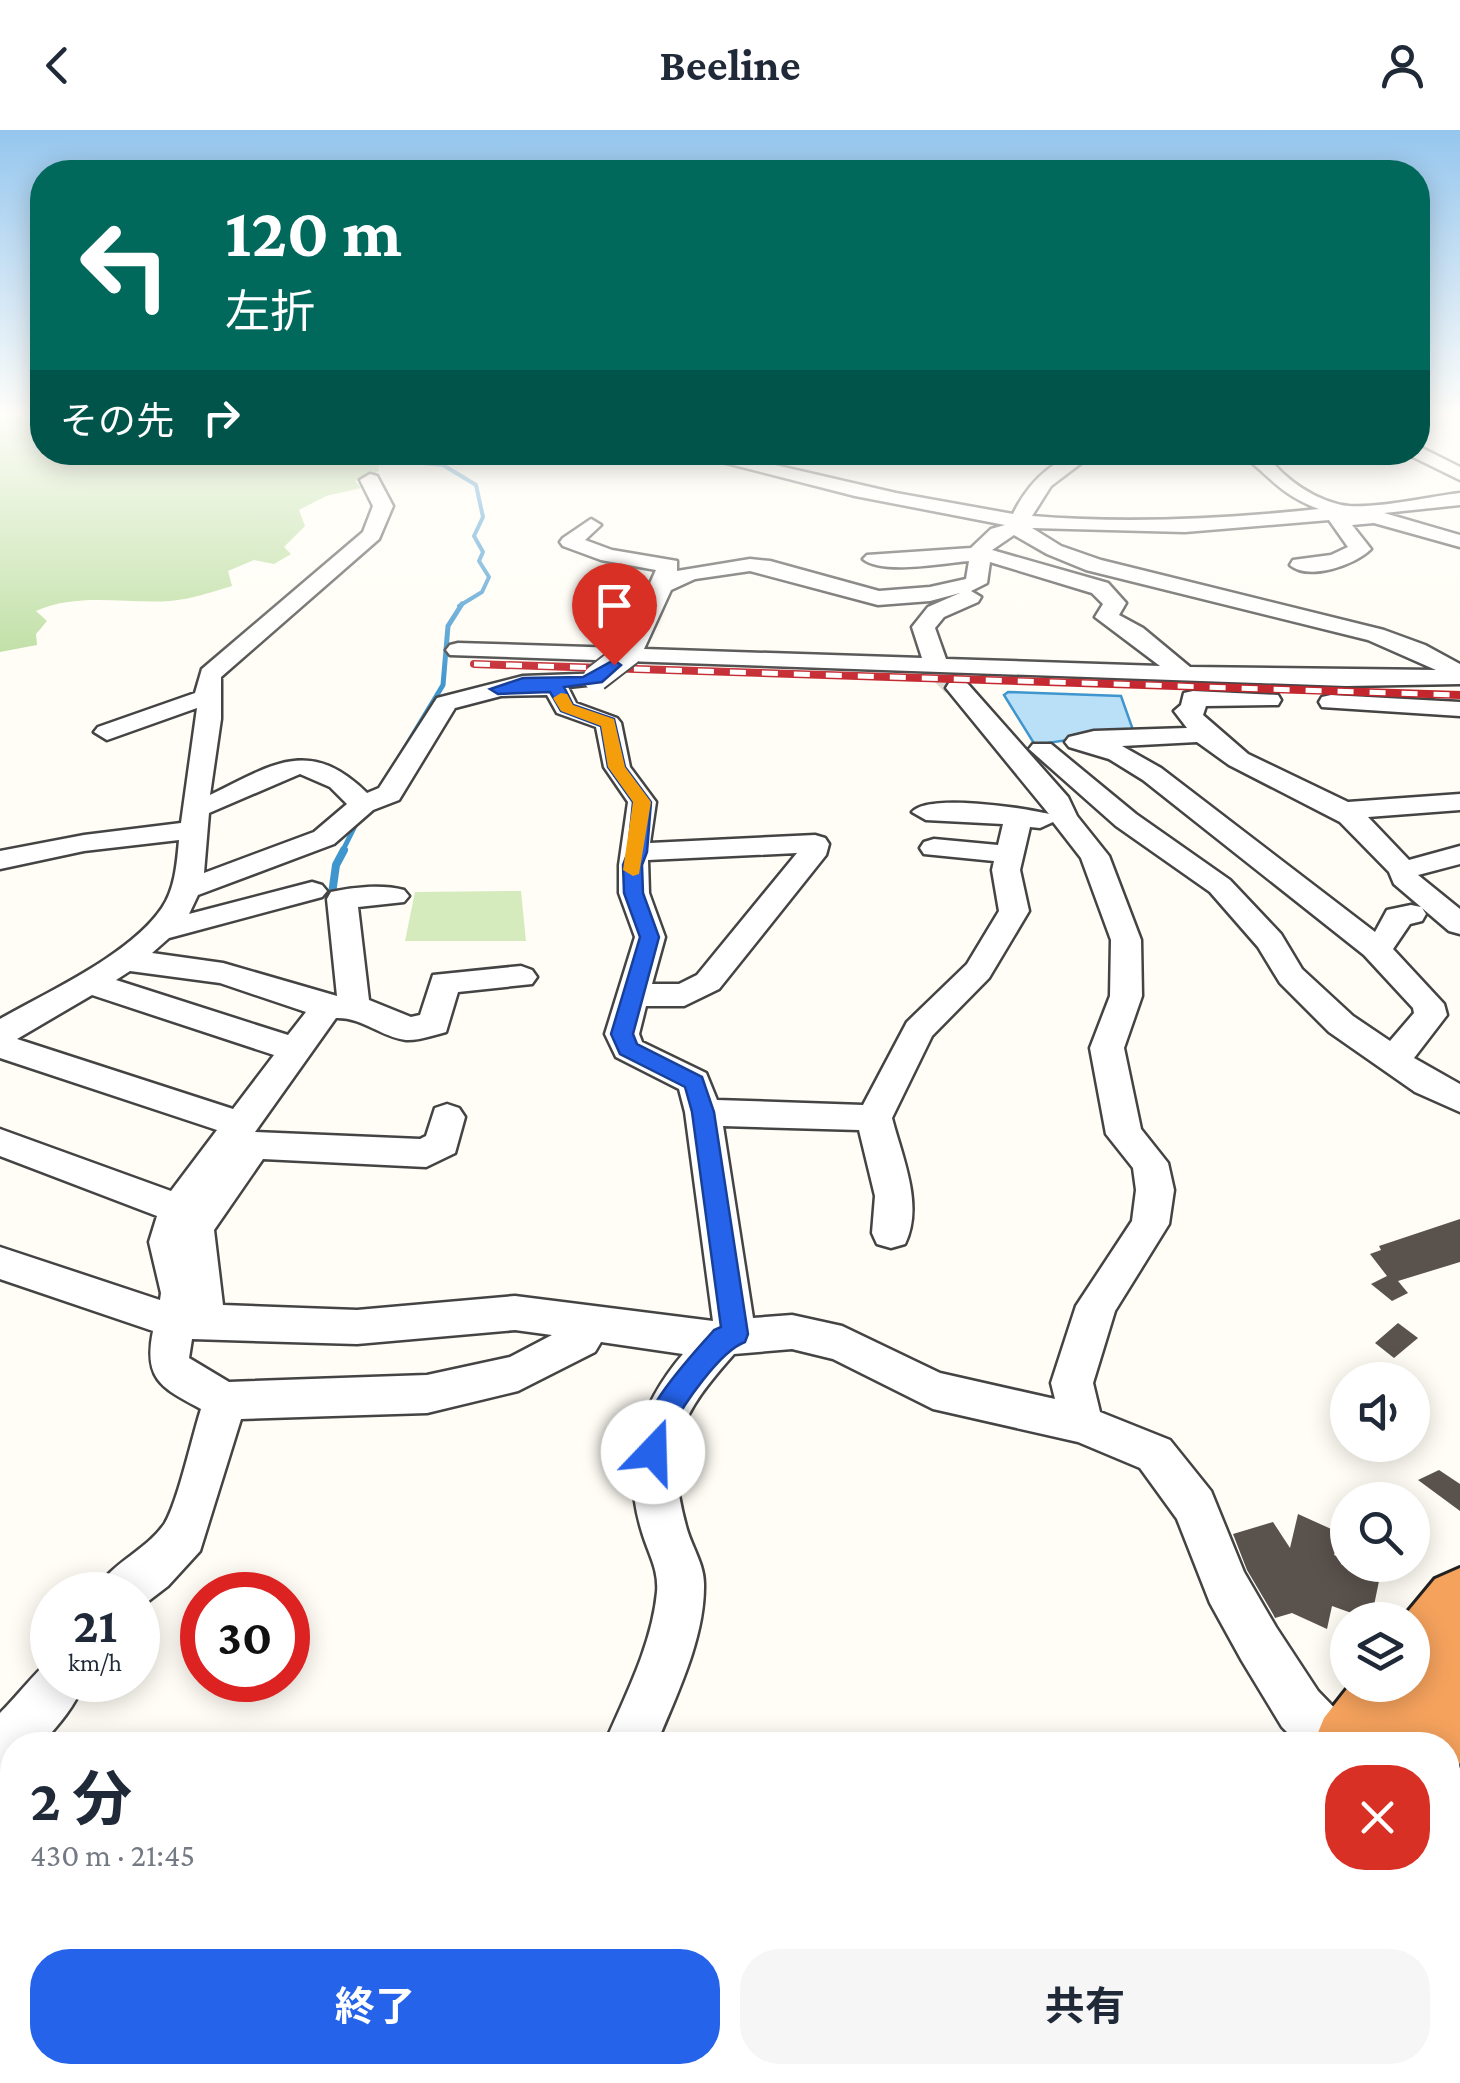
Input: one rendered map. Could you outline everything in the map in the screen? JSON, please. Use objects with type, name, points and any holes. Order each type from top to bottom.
[{"type":"highway","points":[[1430,1642],[1460,1604]]},
{"type":"highway","points":[[1436,1732],[1460,1701]]},
{"type":"highway","points":[[1361,1732],[1384,1702]]},
{"type":"street","points":[[163,930],[186,889],[202,742],[210,709],[206,683],[210,674],[372,535],[383,504]]},
{"type":"street","points":[[937,504],[1018,524],[1174,526],[1354,514],[1424,504]]},
{"type":"street","points":[[186,889],[324,838],[374,800],[446,703],[523,683],[596,678],[632,651],[665,584],[690,573],[750,564],[866,596],[898,598],[964,588],[976,583],[980,559],[998,533],[1018,524],[1027,504]]},
{"type":"street","points":[[1324,504],[1460,542]]},
{"type":"street","points":[[937,666],[923,626],[936,612],[989,586],[986,567],[945,517],[954,509]]},
{"type":"street","points":[[1301,565],[1336,560],[1361,549],[1338,522],[1354,514]]},
{"type":"street","points":[[1018,524],[1054,550],[1094,565],[1376,635],[1416,650],[1460,675]]},
{"type":"street","points":[[591,525],[570,542],[608,556],[668,566],[661,582],[665,584]]},
{"type":"street","points":[[873,564],[916,573],[980,559],[1111,595],[1115,603],[1106,617],[1136,633],[1183,673]]},
{"type":"street","points":[[458,650],[1346,679],[1460,675]]},
{"type":"street","points":[[498,689],[556,687],[566,708],[608,723],[617,767],[642,802],[638,852],[632,865],[634,893],[650,937],[622,1034],[628,1049],[694,1082],[703,1112],[729,1336],[683,1386],[656,1430],[650,1473],[681,1579],[670,1636],[635,1732]]},
{"type":"street","points":[[958,688],[974,710],[1220,886],[1270,941],[1291,976],[1328,1012],[1393,1061],[1460,1099]]},
{"type":"street","points":[[107,732],[183,702],[207,698]]},
{"type":"street","points":[[1028,750],[1078,742],[1188,736],[1193,698],[1460,709]]},
{"type":"street","points":[[1192,719],[1267,778],[1344,812],[1403,870],[1404,878],[1460,924]]},
{"type":"street","points":[[1078,742],[1118,753],[1152,774],[1375,948],[1428,1004],[1431,1015],[1393,1061]]},
{"type":"street","points":[[1028,750],[1064,818],[1095,856],[1126,940],[1126,996],[1107,1048],[1124,1134],[1150,1162],[1155,1190],[1150,1224],[1096,1306],[1072,1383],[1082,1424]]},
{"type":"street","points":[[0,860],[194,820],[280,768],[304,766],[340,776],[374,800]]},
{"type":"street","points":[[1344,812],[1460,802]]},
{"type":"street","points":[[926,812],[958,811],[1018,820],[1064,818]]},
{"type":"street","points":[[891,1233],[894,1196],[874,1118],[919,1030],[978,970],[1014,911],[1006,870],[1018,820]]},
{"type":"street","points":[[634,995],[684,994],[708,982],[816,849],[815,844],[638,852]]},
{"type":"street","points":[[1188,861],[1242,844]]},
{"type":"street","points":[[934,848],[1009,854]]},
{"type":"street","points":[[1403,870],[1447,859],[1460,883]]},
{"type":"street","points":[[0,1034],[124,960],[163,930],[312,891]]},
{"type":"street","points":[[197,1315],[181,1293],[168,1242],[178,1208],[294,1049],[341,1007],[342,899],[394,896]]},
{"type":"street","points":[[1375,948],[1389,936],[1398,917],[1411,914]]},
{"type":"street","points":[[124,960],[223,973],[408,1028],[434,1024],[444,982],[522,977]]},
{"type":"street","points":[[86,982],[294,1049]]},
{"type":"street","points":[[0,1046],[239,1124]]},
{"type":"street","points":[[703,1112],[874,1118]]},
{"type":"street","points":[[448,1117],[442,1143],[426,1154],[254,1146],[194,1228],[197,1315],[168,1358],[176,1375],[225,1401],[427,1394],[518,1373],[581,1340],[580,1325]]},
{"type":"street","points":[[0,1142],[178,1208]]},
{"type":"street","points":[[0,1264],[197,1315],[357,1327],[515,1313],[580,1325],[729,1336],[792,1332],[825,1340],[933,1390],[1082,1424],[1155,1454],[1194,1506],[1227,1587],[1249,1628],[1300,1709],[1322,1732]]},
{"type":"street","points":[[148,1572],[184,1536],[225,1401]]},
{"type":"street","points":[[17,1732],[47,1702]]},
{"type":"green space","points":[[0,504],[310,504],[299,510],[305,526],[284,547],[291,554],[274,564],[254,560],[228,571],[232,586],[170,601],[85,600],[52,605],[36,611],[47,621],[36,634],[37,645],[0,652]]},
{"type":"green space","points":[[521,891],[526,941],[405,941],[415,892]]},
{"type":"water","points":[[1008,692],[1121,696],[1133,730],[1035,745],[1004,695]]},
{"type":"building","points":[[1460,1219],[1460,1262],[1398,1281],[1408,1293],[1392,1301],[1371,1284],[1387,1276],[1370,1254],[1381,1250],[1379,1246]]},
{"type":"building","points":[[1398,1323],[1418,1338],[1394,1358],[1375,1343]]},
{"type":"building","points":[[1439,1470],[1460,1484],[1460,1511],[1430,1489],[1430,1482],[1418,1480]]},
{"type":"building","points":[[1298,1514],[1330,1528],[1330,1582],[1379,1582],[1375,1602],[1330,1602],[1327,1629],[1292,1613],[1275,1618],[1247,1570],[1233,1534],[1273,1522],[1290,1548]]},
{"type":"waterway","points":[[462,604],[482,592],[489,577],[479,561],[483,552],[474,536],[483,517],[480,504]]},
{"type":"waterway","points":[[397,761],[443,685],[448,626],[462,604]]},
{"type":"waterway","points":[[342,852],[357,822]]},
{"type":"waterway","points":[[331,901],[336,865],[344,850]]},
{"type":"tunnel","points":[[937,666],[958,688]]},
{"type":"railway","points":[[474,664],[1460,695]]},
{"type":"slow traffic","points":[[561,698],[566,708],[608,723],[617,767],[642,802],[633,870]]},
{"type":"route","points":[[614,665],[583,682],[523,683],[498,689],[556,687],[566,708],[608,723],[617,767],[642,802],[638,852],[632,865],[634,893],[650,937],[622,1034],[628,1049],[694,1082],[703,1112],[735,1334],[723,1338],[683,1386],[656,1430],[653,1452]]}]
